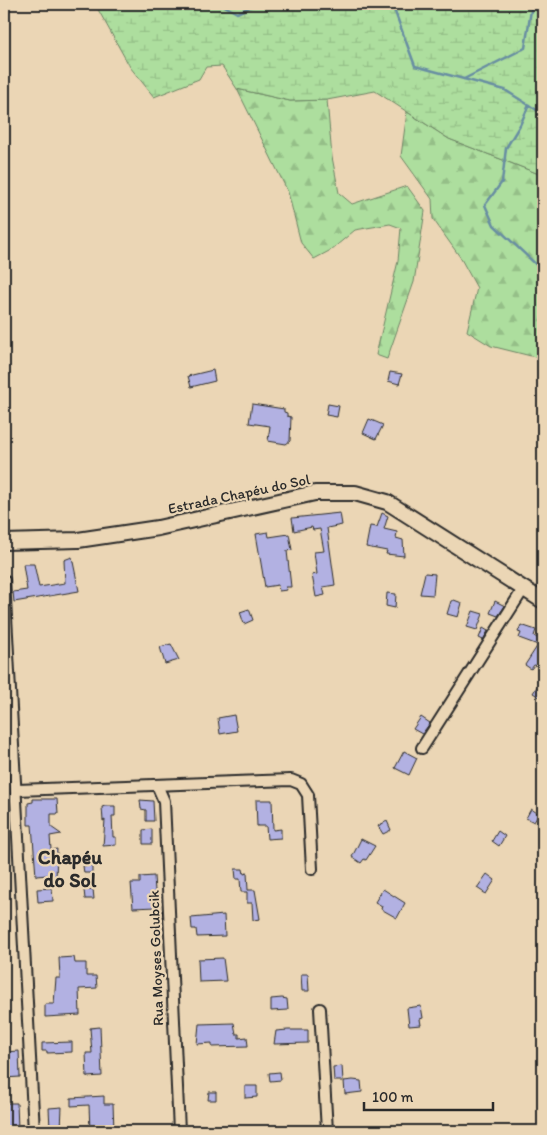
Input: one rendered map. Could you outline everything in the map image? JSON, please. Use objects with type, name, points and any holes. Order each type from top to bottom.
[{"type":"main road","name":"Estrada Chapéu do Sol","points":[[4,542],[78,540],[158,528],[315,493],[355,493],[386,502],[543,601]]},
{"type":"street","points":[[4,580],[34,1131]]},
{"type":"street","points":[[422,748],[524,588]]},
{"type":"street","points":[[16,790],[291,780],[301,784],[308,796],[312,869]]},
{"type":"street","name":"Rua Moyses Golubcik","points":[[157,785],[164,801],[179,1131]]},
{"type":"street","points":[[320,1009],[327,1131]]},
{"type":"green space","points":[[95,4],[543,4],[543,169],[539,174],[449,139],[375,91],[327,100],[290,101],[237,89],[222,66],[206,67],[199,79],[154,97],[130,67]]},
{"type":"green space","points":[[237,89],[290,101],[327,100],[332,157],[339,193],[352,204],[407,186],[425,211],[414,282],[387,359],[376,355],[398,261],[401,228],[390,224],[355,230],[331,250],[314,259],[301,243],[288,192]]},
{"type":"green space","points":[[407,112],[449,139],[539,174],[543,201],[538,224],[543,227],[543,359],[491,346],[467,331],[477,288],[460,257],[433,219],[432,199],[401,156]]},
{"type":"building","points":[[213,370],[215,381],[191,387],[188,376]]},
{"type":"building","points":[[390,372],[402,374],[399,384],[388,381]]},
{"type":"building","points":[[252,404],[284,409],[287,416],[291,417],[290,441],[286,444],[268,441],[270,426],[249,423]]},
{"type":"building","points":[[328,404],[339,406],[337,417],[326,415]]},
{"type":"building","points":[[369,419],[383,425],[376,439],[363,433]]},
{"type":"building","points":[[340,513],[342,525],[327,528],[335,585],[323,587],[325,595],[316,597],[312,575],[317,574],[314,552],[324,551],[320,529],[313,530],[312,527],[294,531],[292,518]]},
{"type":"building","points":[[382,513],[388,516],[384,529],[397,532],[396,538],[403,540],[404,556],[386,554],[387,551],[366,547],[370,526],[377,527]]},
{"type":"building","points":[[268,532],[269,537],[289,534],[292,550],[287,551],[291,587],[286,587],[287,590],[279,591],[278,585],[265,587],[256,534]]},
{"type":"building","points":[[72,557],[79,591],[14,602],[13,592],[27,590],[23,564],[34,564],[39,587],[65,583],[64,560]]},
{"type":"building","points":[[425,573],[435,574],[433,595],[420,594]]},
{"type":"building","points":[[387,593],[396,594],[395,608],[386,606]]},
{"type":"building","points":[[454,600],[462,603],[458,617],[447,614],[451,601]]},
{"type":"building","points":[[495,601],[505,606],[498,616],[490,613]]},
{"type":"building","points":[[249,609],[253,620],[244,624],[240,612]]},
{"type":"building","points":[[473,611],[483,614],[477,630],[467,627]]},
{"type":"building","points":[[521,625],[536,630],[534,636],[541,640],[543,637],[543,662],[540,666],[534,665],[531,669],[525,665],[538,645],[519,638],[521,633],[518,632]]},
{"type":"building","points":[[483,628],[488,631],[483,640],[479,638]]},
{"type":"building","points":[[171,644],[179,660],[165,664],[160,647]]},
{"type":"building","points":[[543,677],[543,694],[541,698],[533,693]]},
{"type":"building","points":[[234,715],[237,731],[220,734],[218,718]]},
{"type":"building","points":[[421,717],[430,723],[422,734],[413,729]]},
{"type":"building","points":[[404,751],[417,758],[409,775],[395,768]]},
{"type":"building","points":[[33,799],[57,799],[58,814],[51,814],[51,827],[61,834],[50,836],[51,850],[57,849],[56,880],[48,880],[48,875],[36,876],[32,825],[28,825],[28,803],[33,802]]},
{"type":"building","points":[[140,800],[153,801],[154,821],[146,821],[146,810],[141,809]]},
{"type":"building","points":[[256,800],[272,800],[273,830],[281,829],[281,838],[267,839],[266,826],[257,826]]},
{"type":"building","points":[[115,806],[115,816],[112,816],[113,837],[116,837],[116,845],[103,846],[105,820],[103,821],[102,807]]},
{"type":"building","points":[[531,809],[539,814],[534,822],[526,818]]},
{"type":"building","points":[[387,821],[391,830],[383,834],[378,826]]},
{"type":"building","points":[[152,829],[152,844],[143,844],[143,830]]},
{"type":"building","points":[[498,831],[505,836],[499,846],[492,841]]},
{"type":"building","points":[[361,839],[375,846],[366,860],[364,859],[361,863],[352,857]]},
{"type":"building","points":[[92,865],[92,873],[84,873],[83,866]]},
{"type":"building","points":[[235,869],[243,869],[244,874],[247,873],[248,890],[255,890],[260,919],[253,920],[252,903],[247,903],[247,892],[241,892],[240,879],[236,879]]},
{"type":"building","points":[[487,874],[495,880],[486,894],[477,888]]},
{"type":"building","points":[[154,876],[156,907],[133,908],[131,883],[140,883],[140,877]]},
{"type":"building","points":[[52,888],[53,901],[38,902],[37,889]]},
{"type":"building","points":[[93,889],[94,899],[85,899],[84,890]]},
{"type":"building","points":[[383,889],[405,903],[397,918],[381,909],[382,906],[375,902]]},
{"type":"building","points":[[224,915],[225,936],[197,937],[196,929],[192,929],[191,918]]},
{"type":"building","points":[[74,957],[75,963],[86,963],[86,976],[96,976],[97,988],[79,989],[80,1015],[45,1017],[45,1004],[54,1004],[56,978],[60,978],[59,958]]},
{"type":"building","points":[[223,958],[226,981],[199,982],[198,959]]},
{"type":"building","points":[[301,974],[308,974],[309,991],[302,991]]},
{"type":"building","points":[[271,999],[287,999],[288,1010],[271,1011]]},
{"type":"building","points":[[421,1006],[423,1018],[420,1019],[421,1025],[409,1026],[407,1008]]},
{"type":"building","points":[[234,1023],[236,1034],[239,1034],[239,1038],[247,1037],[248,1046],[212,1047],[212,1043],[197,1044],[199,1024]]},
{"type":"building","points":[[100,1027],[102,1076],[87,1077],[86,1053],[92,1053],[90,1028]]},
{"type":"building","points":[[308,1030],[308,1043],[274,1044],[276,1031]]},
{"type":"building","points":[[72,1042],[72,1052],[47,1053],[47,1051],[42,1051],[42,1043]]},
{"type":"building","points":[[19,1051],[20,1077],[4,1078],[4,1052]]},
{"type":"building","points":[[342,1066],[343,1081],[334,1081],[333,1067]]},
{"type":"building","points":[[280,1072],[281,1080],[270,1081],[269,1073]]},
{"type":"building","points":[[344,1081],[361,1081],[362,1092],[345,1094]]},
{"type":"building","points":[[245,1086],[257,1086],[257,1097],[245,1098]]},
{"type":"building","points":[[209,1092],[216,1092],[216,1100],[208,1100]]},
{"type":"building","points":[[104,1096],[104,1104],[113,1104],[114,1130],[90,1131],[89,1105],[71,1106],[71,1098]]},
{"type":"building","points":[[4,1103],[17,1103],[18,1129],[4,1129]]},
{"type":"building","points":[[62,1107],[61,1129],[50,1129],[49,1108]]},
{"type":"waterway","points":[[221,4],[237,13],[256,4]]},
{"type":"waterway","points":[[390,4],[394,9],[415,66],[505,90],[543,114]]},
{"type":"waterway","points":[[464,79],[525,48],[532,4]]},
{"type":"waterway","points":[[529,105],[506,148],[502,182],[485,205],[494,225],[543,271]]},
{"type":"district","name":"Chapéu do Sol","points":[[70,868]]}]
